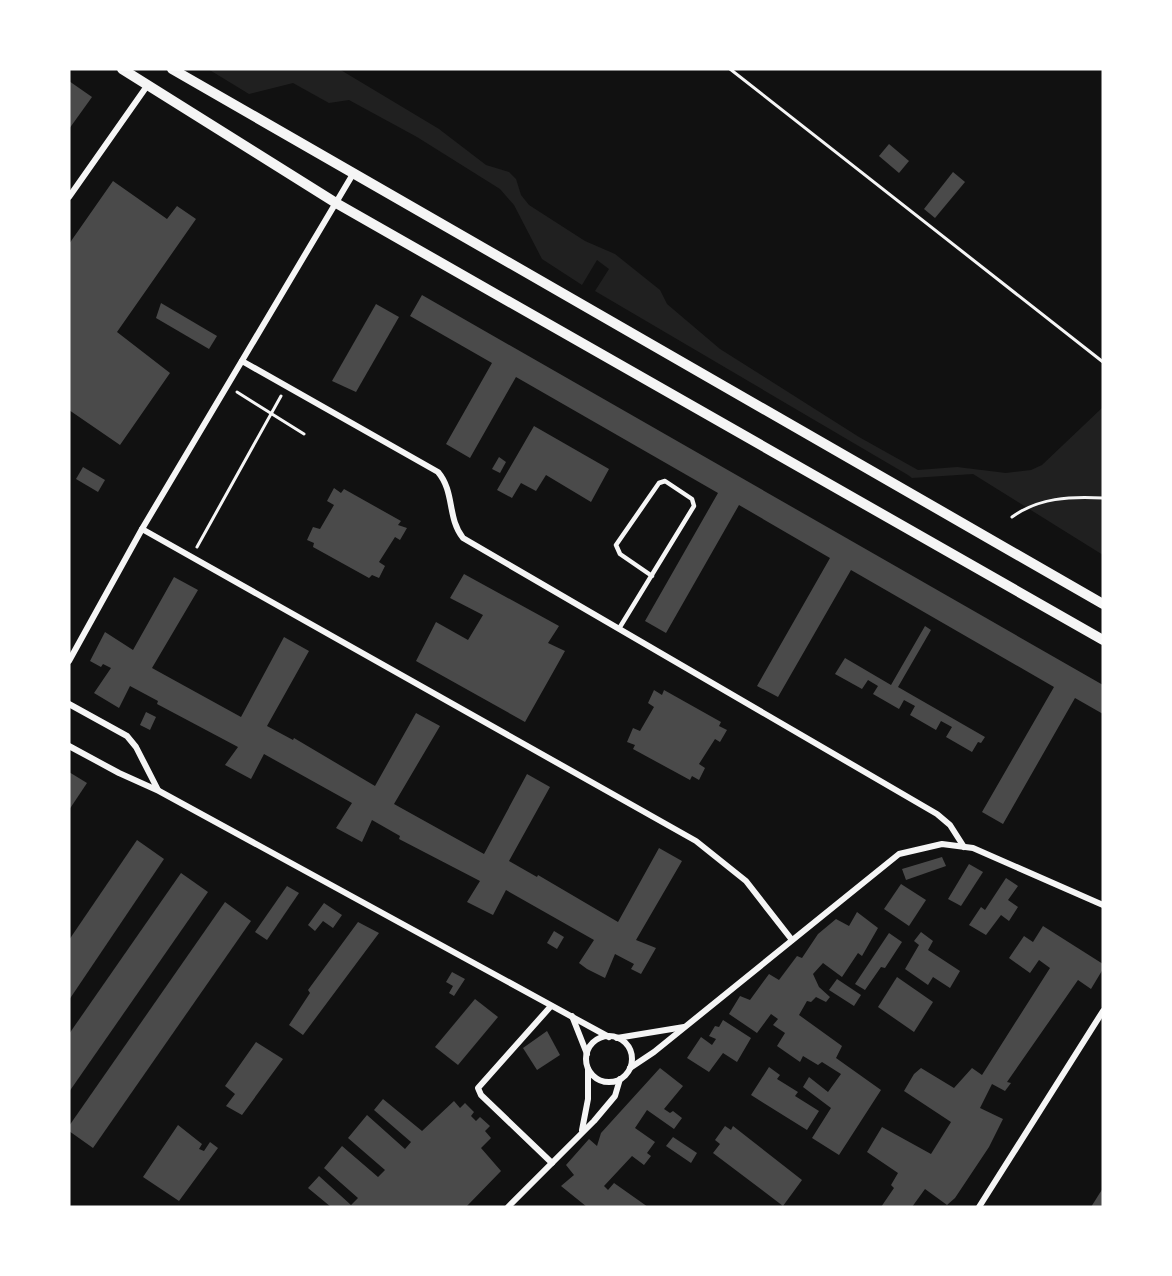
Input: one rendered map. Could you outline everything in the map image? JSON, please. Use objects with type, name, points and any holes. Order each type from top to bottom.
[{"type":"street","points":[[122,69],[336,202],[1103,640]]},
{"type":"street","points":[[172,69],[1103,604]]},
{"type":"street","points":[[69,196],[147,86]]},
{"type":"street","points":[[69,661],[142,529],[353,174]]},
{"type":"street","points":[[242,361],[438,472],[449,489],[454,522],[463,538],[620,627],[937,814],[950,825],[964,847]]},
{"type":"street","points":[[142,529],[696,841],[746,881],[792,940]]},
{"type":"street","points":[[69,704],[127,736],[136,747],[159,791]]},
{"type":"street","points":[[69,746],[159,791],[609,1037],[617,1038],[685,1027]]},
{"type":"street","points":[[508,1207],[594,1121],[615,1096],[620,1079],[630,1068],[685,1027],[899,854],[942,844],[964,847],[1103,905]]},
{"type":"street","points":[[551,1006],[478,1088],[481,1095],[552,1162]]},
{"type":"street","points":[[979,1207],[1103,1011]]},
{"type":"street","points":[[572,1016],[587,1054],[588,1099],[582,1131]]},
{"type":"street","points":[[587,1054],[595,1041],[609,1037]]},
{"type":"street","points":[[617,1038],[624,1042],[631,1054],[630,1068]]},
{"type":"street","points":[[588,1069],[598,1080],[606,1082],[620,1079]]},
{"type":"lane","points":[[620,627],[652,576],[694,504],[692,499],[665,481],[658,483],[616,545],[620,554],[652,576]]},
{"type":"path","points":[[730,69],[1103,362]]},
{"type":"path","points":[[227,386],[304,434]]},
{"type":"path","points":[[192,557],[286,386]]},
{"type":"path","points":[[1012,517],[1026,507],[1044,500],[1103,498]]},
{"type":"shaded area","points":[[208,69],[339,69],[439,129],[486,165],[509,172],[516,179],[521,195],[529,205],[585,241],[615,254],[660,290],[667,304],[720,349],[859,437],[918,470],[957,467],[1006,473],[1031,470],[1042,465],[1103,407],[1103,555],[973,474],[912,478],[595,291],[609,269],[597,260],[582,285],[542,259],[514,205],[500,189],[417,137],[349,100],[329,103],[293,83],[249,94]]},
{"type":"building","points":[[69,81],[92,97],[69,129]]},
{"type":"building","points":[[889,144],[909,161],[899,173],[879,156]]},
{"type":"building","points":[[953,172],[965,182],[935,218],[924,209]]},
{"type":"building","points":[[113,181],[167,219],[177,206],[196,219],[117,332],[170,373],[120,445],[69,410],[69,244]]},
{"type":"building","points":[[422,295],[1103,685],[1103,714],[1075,698],[1003,824],[982,812],[1054,687],[851,570],[778,697],[757,686],[830,558],[739,505],[666,633],[645,621],[718,493],[516,377],[470,458],[446,444],[492,363],[410,316]]},
{"type":"building","points":[[161,303],[217,336],[209,349],[156,318]]},
{"type":"building","points":[[376,304],[399,317],[356,392],[332,381]]},
{"type":"building","points":[[534,426],[609,469],[591,502],[546,475],[536,491],[521,483],[512,498],[497,490]]},
{"type":"building","points":[[499,457],[506,462],[500,473],[492,469]]},
{"type":"building","points":[[83,467],[105,480],[98,492],[76,479]]},
{"type":"building","points":[[334,488],[341,493],[344,489],[401,521],[398,525],[407,528],[400,540],[395,537],[379,562],[385,566],[379,578],[372,575],[369,578],[313,547],[314,543],[307,540],[313,527],[320,529],[334,505],[327,501]]},
{"type":"building","points":[[464,574],[559,626],[548,643],[565,651],[525,722],[416,661],[436,622],[468,640],[483,615],[450,598]]},
{"type":"building","points":[[174,577],[198,590],[152,668],[241,717],[284,637],[309,651],[267,726],[293,740],[294,738],[375,786],[416,713],[440,726],[394,804],[484,854],[527,774],[550,787],[509,861],[537,877],[538,875],[618,922],[659,848],[682,861],[636,940],[656,948],[641,974],[631,969],[634,964],[615,954],[605,978],[587,969],[579,963],[594,940],[506,890],[493,915],[467,902],[480,881],[399,839],[400,836],[372,820],[362,842],[336,828],[352,803],[264,754],[251,779],[225,765],[238,747],[157,704],[158,701],[130,686],[119,708],[94,693],[111,668],[103,664],[101,667],[90,661],[105,632],[133,650]]},
{"type":"building","points":[[925,626],[931,630],[898,687],[985,737],[981,743],[978,742],[972,752],[946,737],[952,727],[941,721],[936,730],[910,715],[915,706],[904,700],[899,709],[873,694],[878,686],[868,680],[862,689],[835,674],[845,658],[891,685]]},
{"type":"building","points":[[654,690],[662,695],[664,690],[721,722],[719,726],[727,730],[720,742],[715,739],[699,764],[705,768],[699,780],[692,776],[690,780],[633,749],[635,745],[627,742],[633,728],[640,731],[654,707],[648,703]]},
{"type":"building","points":[[146,712],[156,717],[150,730],[140,725]]},
{"type":"building","points":[[69,772],[87,783],[69,810]]},
{"type":"building","points":[[137,840],[164,859],[69,1000],[69,940]]},
{"type":"building","points":[[942,857],[946,866],[906,880],[902,869]]},
{"type":"building","points":[[969,864],[983,872],[961,906],[948,899]]},
{"type":"building","points":[[181,873],[208,892],[69,1092],[69,1034]]},
{"type":"building","points":[[1006,878],[1018,886],[1008,900],[1018,907],[1009,921],[1001,915],[986,935],[969,925],[981,907],[985,910]]},
{"type":"building","points":[[901,884],[926,900],[909,926],[884,909]]},
{"type":"building","points":[[287,886],[299,893],[267,940],[255,932]]},
{"type":"building","points":[[225,902],[251,921],[93,1148],[69,1131],[69,1126]]},
{"type":"building","points":[[324,903],[342,915],[333,928],[323,921],[315,931],[308,925]]},
{"type":"building","points":[[857,912],[878,928],[862,956],[858,953],[842,977],[823,963],[813,974],[819,987],[830,997],[826,1002],[816,997],[811,1002],[807,1001],[799,1015],[842,1046],[836,1058],[881,1090],[839,1155],[812,1138],[831,1108],[803,1087],[809,1077],[828,1092],[841,1074],[822,1062],[818,1065],[803,1056],[800,1062],[777,1046],[785,1033],[773,1025],[778,1019],[771,1014],[757,1033],[729,1014],[740,996],[750,1000],[769,974],[779,980],[797,956],[802,958],[818,934],[836,919],[849,926]]},
{"type":"building","points":[[358,922],[379,933],[303,1035],[289,1025],[310,993],[308,990]]},
{"type":"building","points":[[1043,926],[1103,964],[1103,969],[1091,989],[1078,980],[1007,1082],[1011,1083],[1005,1091],[992,1084],[980,1108],[1003,1119],[989,1147],[955,1198],[947,1205],[925,1189],[912,1207],[881,1207],[894,1188],[891,1185],[898,1173],[867,1152],[882,1127],[931,1154],[951,1122],[904,1091],[914,1074],[921,1068],[954,1088],[972,1068],[982,1075],[1050,968],[1039,960],[1030,973],[1009,958],[1024,936],[1033,942]]},
{"type":"building","points":[[554,931],[564,937],[557,949],[547,943]]},
{"type":"building","points":[[921,932],[933,941],[928,950],[960,971],[950,988],[933,977],[928,985],[905,969],[919,945],[914,941]]},
{"type":"building","points":[[889,933],[902,942],[885,968],[881,967],[865,990],[855,984]]},
{"type":"building","points":[[452,972],[465,979],[454,996],[449,993],[453,986],[446,982]]},
{"type":"building","points":[[897,977],[933,1002],[914,1032],[878,1007]]},
{"type":"building","points":[[837,979],[861,995],[854,1006],[829,990]]},
{"type":"building","points":[[475,999],[498,1017],[458,1065],[435,1047]]},
{"type":"building","points":[[723,1020],[751,1038],[737,1062],[723,1053],[709,1072],[687,1058],[701,1037],[712,1045],[716,1039],[709,1036],[715,1026],[719,1027]]},
{"type":"building","points":[[547,1031],[560,1055],[537,1070],[523,1048]]},
{"type":"building","points":[[256,1042],[283,1059],[242,1115],[226,1106],[235,1094],[225,1086]]},
{"type":"building","points":[[769,1067],[780,1075],[777,1079],[798,1092],[795,1096],[819,1111],[807,1130],[751,1095]]},
{"type":"building","points":[[660,1068],[683,1086],[664,1109],[670,1113],[673,1111],[682,1118],[674,1129],[647,1110],[635,1128],[655,1142],[647,1153],[651,1156],[644,1165],[632,1156],[604,1186],[608,1190],[614,1183],[648,1207],[587,1207],[561,1186],[574,1175],[566,1165],[589,1139],[597,1146],[601,1133]]},
{"type":"building","points":[[383,1099],[422,1131],[454,1101],[460,1108],[465,1103],[474,1112],[471,1116],[476,1121],[480,1117],[490,1126],[485,1131],[491,1138],[481,1148],[501,1171],[466,1207],[331,1207],[308,1188],[319,1176],[351,1205],[358,1198],[324,1168],[342,1146],[378,1177],[385,1170],[348,1138],[367,1115],[405,1149],[411,1142],[374,1110]]},
{"type":"building","points":[[178,1125],[202,1144],[199,1149],[204,1151],[210,1142],[218,1148],[179,1201],[143,1177]]},
{"type":"building","points":[[725,1126],[731,1130],[733,1126],[802,1180],[783,1206],[713,1153],[720,1144],[715,1140]]},
{"type":"building","points":[[673,1137],[697,1153],[691,1163],[666,1146]]},
{"type":"building","points":[[1103,1188],[1103,1207],[1091,1207]]}]
